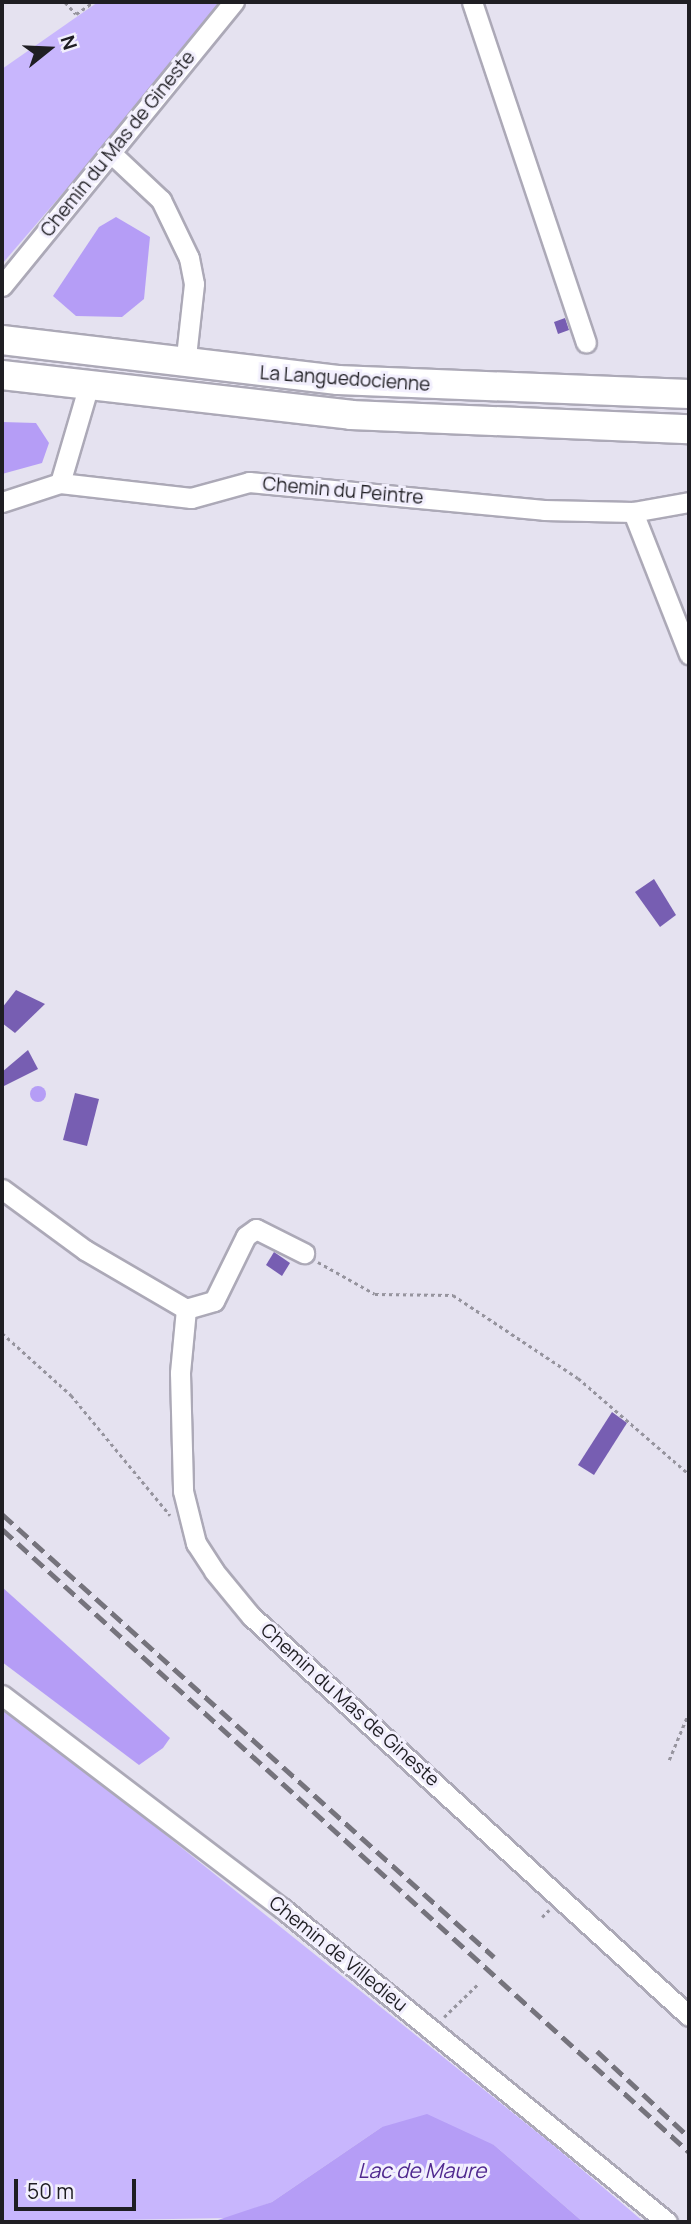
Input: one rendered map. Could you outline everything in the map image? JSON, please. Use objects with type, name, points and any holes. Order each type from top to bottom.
[{"type":"highway","name":"La Languedocienne","points":[[2,340],[185,365],[425,386],[689,394]]},
{"type":"highway","name":"La Languedocienne","points":[[2,375],[88,388],[351,415],[689,429]]},
{"type":"street","name":"Chemin du Mas de Gineste","points":[[3,285],[234,2]]},
{"type":"street","points":[[472,2],[586,342]]},
{"type":"street","points":[[112,154],[161,200],[189,258],[194,284],[185,365]]},
{"type":"street","points":[[60,483],[88,388]]},
{"type":"street","name":"Chemin du Peintre","points":[[2,502],[60,483],[191,498],[249,482],[544,510],[633,512],[689,502]]},
{"type":"street","points":[[633,512],[689,654]]},
{"type":"street","points":[[2,1189],[85,1250],[187,1309],[214,1301],[246,1236],[256,1229],[304,1253]]},
{"type":"street","name":"Chemin du Mas de Gineste","points":[[187,1309],[180,1373],[190,1517],[214,1571],[251,1616],[689,2016]]},
{"type":"street","name":"Chemin de Villedieu","points":[[2,1695],[282,1908],[667,2222]]},
{"type":"path","points":[[65,2],[76,14],[93,2]]},
{"type":"path","points":[[304,1253],[375,1294],[453,1295],[578,1378],[689,1474]]},
{"type":"path","points":[[2,1333],[71,1395],[160,1506],[190,1517]]},
{"type":"path","points":[[669,1760],[689,1712]]},
{"type":"path","points":[[431,2031],[477,1985]]},
{"type":"shaded area","points":[[98,2],[227,2],[2,264],[2,69]]},
{"type":"shaded area","points":[[2,1704],[553,2145],[644,2222],[583,2222],[494,2145],[382,2127],[272,2202],[229,2218],[2,2222]]},
{"type":"water","points":[[116,217],[150,237],[144,299],[122,317],[76,316],[53,296],[99,227]]},
{"type":"water","points":[[2,422],[36,423],[49,443],[42,463],[2,474]]},
{"type":"water","points":[[38,1086],[44,1088],[44,1100],[38,1102],[32,1100],[30,1094],[32,1088]]},
{"type":"water","points":[[2,1587],[170,1738],[163,1748],[139,1765],[2,1662]]},
{"type":"water","name":"Lac de Maure","points":[[427,2114],[494,2145],[583,2222],[212,2222],[272,2202],[382,2127]]},
{"type":"building","points":[[565,318],[569,330],[558,334],[554,322]]},
{"type":"building","points":[[654,879],[676,915],[660,927],[635,892]]},
{"type":"building","points":[[16,990],[45,1004],[15,1033],[2,1023],[2,1008]]},
{"type":"building","points":[[28,1050],[38,1069],[2,1087],[2,1072]]},
{"type":"building","points":[[75,1093],[99,1099],[87,1146],[63,1140]]},
{"type":"building","points":[[274,1252],[290,1263],[282,1276],[266,1265]]},
{"type":"building","points":[[612,1412],[627,1423],[594,1475],[578,1465]]},
{"type":"railway","points":[[2,1514],[494,1957]]},
{"type":"railway","points":[[2,1529],[689,2152]]},
{"type":"railway","points":[[597,2051],[689,2137]]}]
